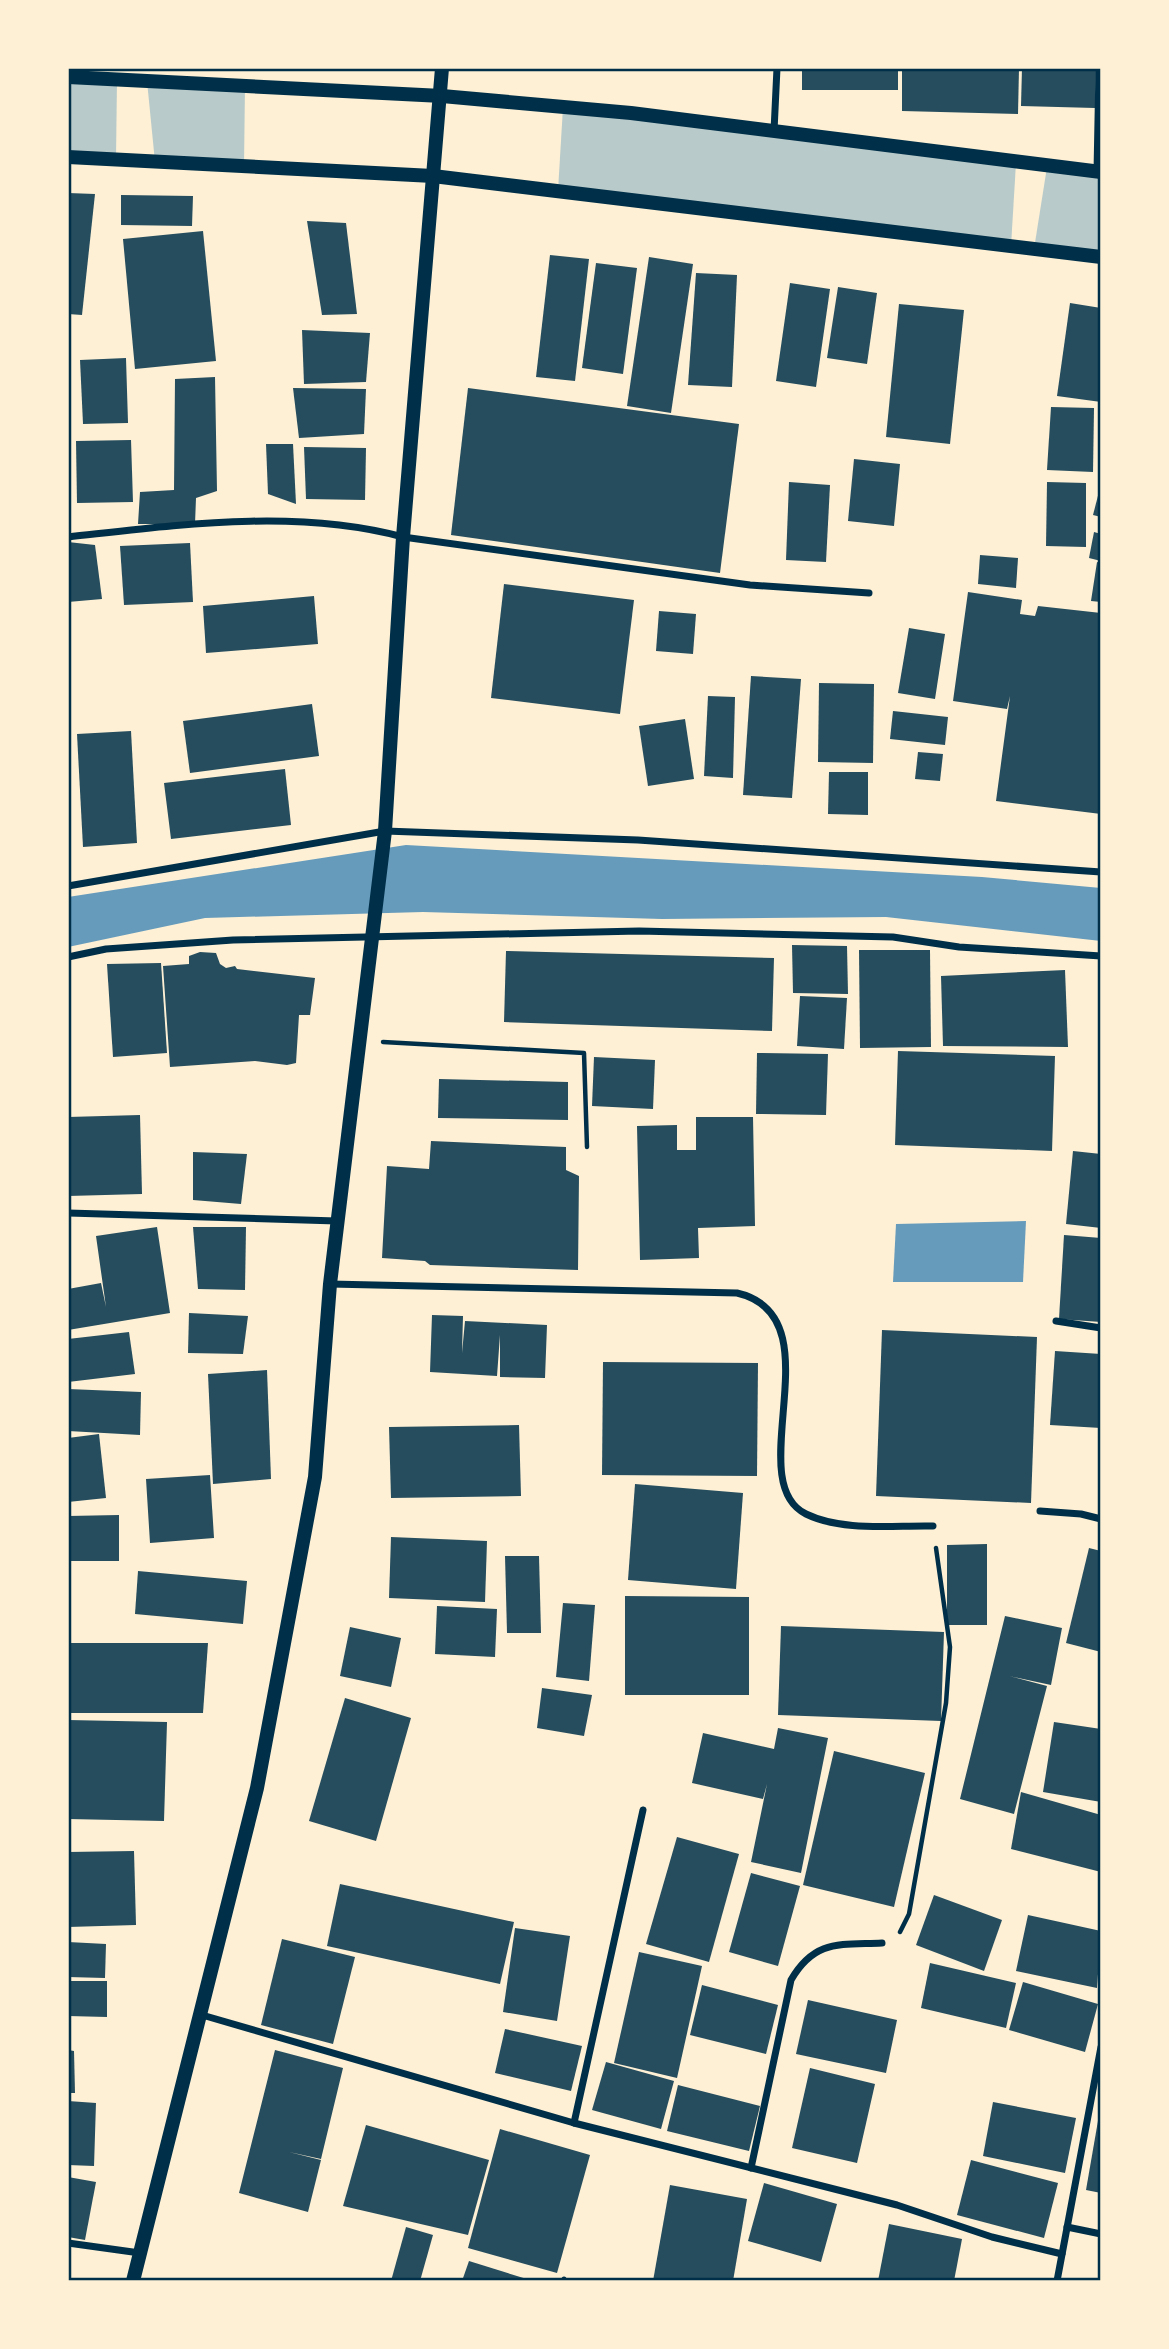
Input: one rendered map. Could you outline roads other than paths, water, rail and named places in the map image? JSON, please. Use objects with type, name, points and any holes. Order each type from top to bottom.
[{"type":"main road","points":[[133,2281],[257,1788],[315,1477],[330,1284],[377,918],[385,831],[403,537],[442,96],[442,68]]},
{"type":"main road","points":[[68,77],[442,96],[631,113],[1099,172]]},
{"type":"main road","points":[[68,157],[433,176],[1101,257]]},
{"type":"street","points":[[774,132],[777,68]]},
{"type":"street","points":[[1099,68],[1099,172]]},
{"type":"street","points":[[68,537],[153,528],[304,520],[346,524],[403,537],[750,585],[869,593]]},
{"type":"street","points":[[68,886],[385,831],[638,840],[1101,873]]},
{"type":"street","points":[[68,957],[106,949],[207,942],[639,930],[893,937],[959,947],[1101,956]]},
{"type":"street","points":[[68,1213],[337,1220]]},
{"type":"street","points":[[330,1284],[737,1293],[752,1297],[764,1307],[778,1327],[785,1347],[786,1391],[779,1447],[783,1478],[791,1499],[803,1513],[829,1523],[933,1526]]},
{"type":"street","points":[[1056,1321],[1101,1328]]},
{"type":"street","points":[[1040,1511],[1081,1514],[1101,1519]]},
{"type":"street","points":[[574,2123],[643,1811]]},
{"type":"street","points":[[751,2168],[791,1980],[801,1963],[827,1945],[882,1944]]},
{"type":"street","points":[[202,2015],[574,2123],[897,2205],[992,2237],[1062,2254]]},
{"type":"street","points":[[1057,2281],[1101,2047]]},
{"type":"street","points":[[1067,2227],[1101,2234]]},
{"type":"street","points":[[68,2243],[140,2253]]},
{"type":"water","points":[[406,845],[982,877],[1101,888],[1101,941],[886,917],[662,919],[423,912],[205,918],[68,947],[68,897]]},
{"type":"water","points":[[1026,1221],[1023,1282],[893,1282],[896,1224]]}]
